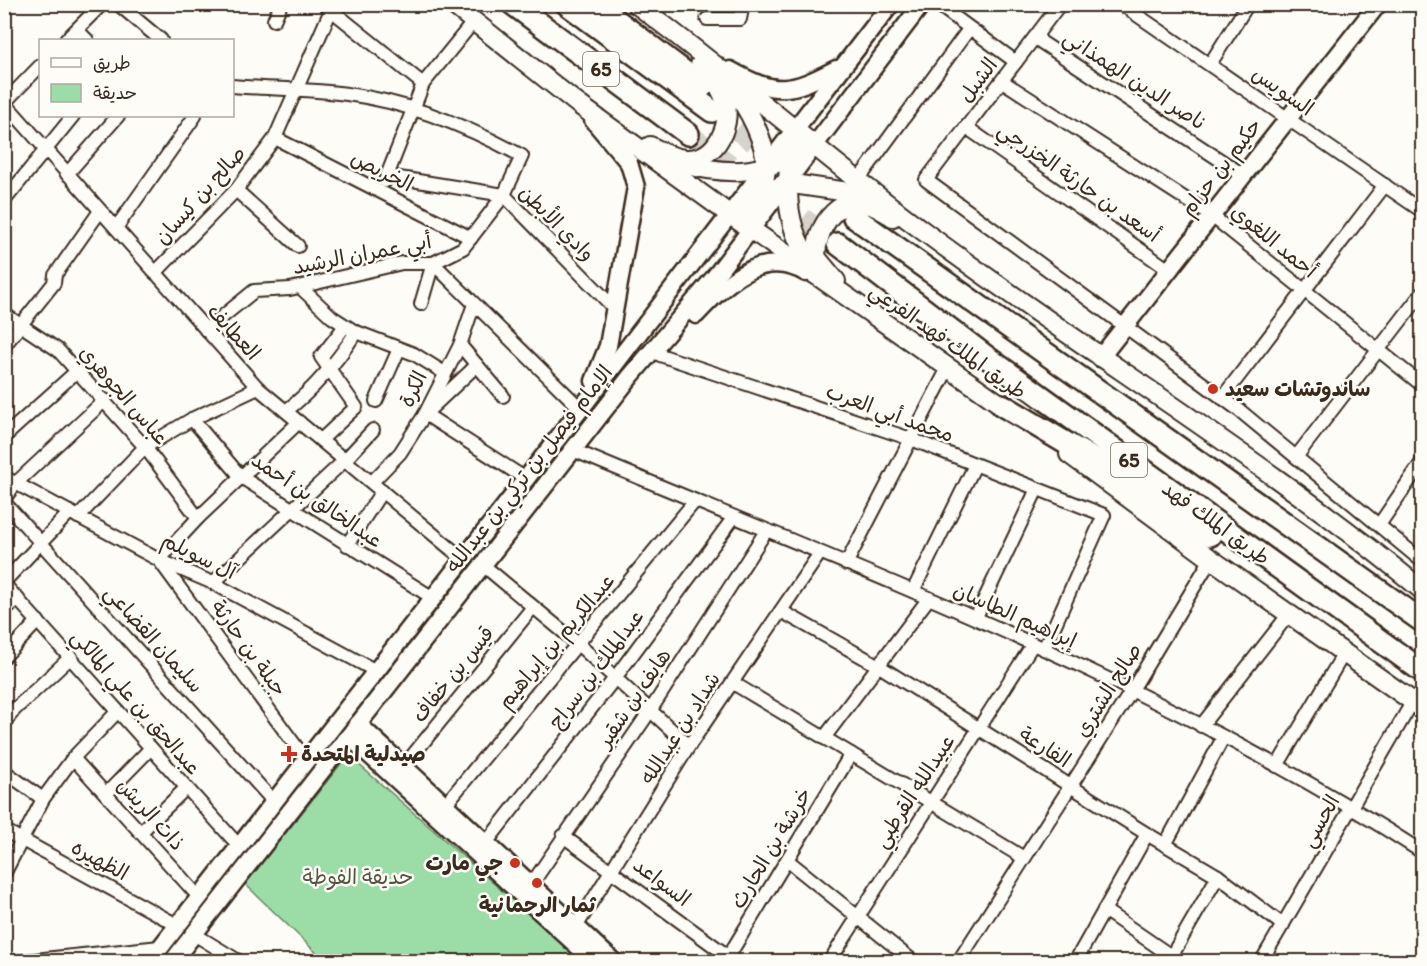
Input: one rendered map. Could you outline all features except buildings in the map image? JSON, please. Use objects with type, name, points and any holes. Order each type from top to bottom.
[{"type":"highway","name":"65","points":[[512,4],[688,134]]},
{"type":"highway","name":"65","points":[[567,4],[712,111]]},
{"type":"highway","points":[[595,4],[703,87]]},
{"type":"highway","name":"طريق الملك فهد","points":[[854,217],[1422,621]]},
{"type":"highway","name":"طريق الملك فهد","points":[[838,244],[988,358],[1422,671]]},
{"type":"highway","points":[[1002,405],[1108,468],[1341,627],[1364,630]]},
{"type":"main road","name":"طريق الملك فهد الفرعي","points":[[452,4],[578,104],[729,214],[949,366],[1211,559],[1418,705]]},
{"type":"main road","name":"الإمام فيصل بن تركي بن عبدالله","points":[[172,962],[630,377],[713,279],[922,4]]},
{"type":"main road","name":"الإمام فيصل بن تركي بن عبدالله","points":[[148,962],[583,406],[891,5]]},
{"type":"main road","name":"حكيم بن حزام","points":[[1100,358],[1378,5]]},
{"type":"main road","points":[[640,6],[924,232],[1100,358],[1213,432],[1422,590]]},
{"type":"main road","points":[[680,40],[757,86],[772,89],[791,88],[810,83],[842,66]]},
{"type":"main road","points":[[614,129],[673,156],[685,159],[703,155],[717,142],[727,124],[728,108],[723,93],[680,40]]},
{"type":"main road","points":[[680,40],[742,100],[753,118],[766,167],[751,228]]},
{"type":"main road","points":[[578,104],[624,157],[636,187],[608,346],[583,406]]},
{"type":"main road","points":[[795,128],[786,183],[798,243],[816,268],[860,306]]},
{"type":"main road","points":[[614,129],[672,161],[712,172],[745,173],[789,160],[816,145]]},
{"type":"main road","points":[[729,214],[786,183],[862,194],[924,232]]},
{"type":"main road","points":[[860,306],[823,268],[816,257],[818,236],[826,220],[837,209],[861,203],[924,232]]},
{"type":"main road","points":[[630,377],[660,355],[715,295],[738,275],[757,267],[778,263],[799,269],[860,306]]},
{"type":"main road","points":[[1213,432],[1236,462],[1422,604]]},
{"type":"main road","points":[[353,730],[404,766],[486,843],[496,862]]},
{"type":"main road","points":[[353,730],[496,862],[576,927],[614,962]]},
{"type":"main road","points":[[521,882],[595,962]]},
{"type":"street","points":[[67,39],[102,4]]},
{"type":"street","points":[[274,20],[281,4]]},
{"type":"street","points":[[707,19],[740,19],[743,4]]},
{"type":"street","points":[[937,4],[1016,62]]},
{"type":"street","name":"الشبل","points":[[1060,4],[926,180],[1125,326]]},
{"type":"street","name":"السويس","points":[[1121,4],[1422,211]]},
{"type":"street","points":[[1210,64],[1248,4]]},
{"type":"street","points":[[126,7],[160,39]]},
{"type":"street","points":[[328,7],[423,84]]},
{"type":"street","name":"صالح بن كيسان","points":[[156,273],[236,190],[275,138],[328,7]]},
{"type":"street","points":[[381,192],[423,84],[474,21]]},
{"type":"street","points":[[859,179],[969,29]]},
{"type":"street","points":[[77,30],[86,39]]},
{"type":"street","name":"ناصر الدين الهمذاني","points":[[1037,35],[1041,42],[1244,176]]},
{"type":"street","points":[[5,102],[39,67]]},
{"type":"street","name":"أحمد اللغوي","points":[[1002,81],[1212,216],[1422,385]]},
{"type":"street","points":[[234,86],[347,94],[413,109]]},
{"type":"street","name":"العطايف","points":[[5,102],[258,388],[464,559]]},
{"type":"street","name":"أبي عمران الرشيد","points":[[206,330],[254,291],[300,287],[402,263],[433,263],[463,248],[504,195],[522,156],[474,130],[413,109]]},
{"type":"street","points":[[4,201],[73,117]]},
{"type":"street","points":[[67,174],[116,117]]},
{"type":"street","points":[[116,228],[194,117]]},
{"type":"street","name":"أسعد بن حارثة الخزرجي","points":[[966,127],[1169,270]]},
{"type":"street","name":"الخريص","points":[[275,138],[471,238]]},
{"type":"street","name":"وادي الأبطن","points":[[387,176],[504,195],[615,309]]},
{"type":"street","points":[[1222,398],[1385,184]]},
{"type":"street","points":[[236,190],[298,246]]},
{"type":"street","points":[[4,346],[22,326],[100,211]]},
{"type":"street","points":[[421,304],[433,263],[583,406]]},
{"type":"street","points":[[300,287],[332,317],[350,329],[414,354],[443,372]]},
{"type":"street","points":[[1296,457],[1380,351],[1422,293]]},
{"type":"street","name":"الكرة","points":[[372,482],[400,453],[424,414],[443,372],[460,345],[474,304]]},
{"type":"street","name":"عباس الجوهري","points":[[4,314],[58,350],[145,447],[198,518]]},
{"type":"street","points":[[1125,326],[1222,398],[1422,561]]},
{"type":"street","points":[[286,411],[304,396],[329,369],[350,329]]},
{"type":"street","points":[[460,345],[504,396]]},
{"type":"street","points":[[376,401],[399,349]]},
{"type":"street","name":"محمد أبي العرب","points":[[660,355],[911,439],[1104,515]]},
{"type":"street","points":[[477,365],[424,414],[460,434],[526,479]]},
{"type":"street","points":[[846,564],[949,366]]},
{"type":"street","points":[[321,440],[356,407],[329,369]]},
{"type":"street","points":[[4,437],[77,371]]},
{"type":"street","points":[[4,583],[40,542],[74,514],[145,447],[192,419],[258,388]]},
{"type":"street","points":[[4,500],[10,480],[105,400]]},
{"type":"street","name":"عبدالخالق بن أحمد","points":[[192,419],[241,477],[433,598]]},
{"type":"street","points":[[159,560],[198,518],[299,422]]},
{"type":"street","points":[[213,583],[345,460],[373,430]]},
{"type":"street","name":"إبراهيم الطاسان","points":[[573,450],[976,617],[1132,690],[1352,806],[1422,852]]},
{"type":"street","points":[[1379,525],[1422,462]]},
{"type":"street","points":[[913,591],[975,465]]},
{"type":"street","name":"آل سويلم","points":[[10,480],[159,560],[213,583],[376,671]]},
{"type":"street","points":[[976,617],[1037,489]]},
{"type":"street","points":[[347,545],[382,491]]},
{"type":"street","name":"سليمان القضاعي","points":[[4,500],[274,802]]},
{"type":"street","name":"عبدالكريم بن إبراهيم","points":[[445,805],[695,501]]},
{"type":"street","name":"عبيدالله القرطبي","points":[[829,962],[978,727],[1038,646],[1104,515]]},
{"type":"street","name":"عبدالملك بن سراج","points":[[486,843],[615,678],[734,518]]},
{"type":"street","name":"هايف بن شقير","points":[[521,882],[563,836],[650,711],[766,531]]},
{"type":"street","name":"شداد بن عبدالله","points":[[576,927],[689,746],[819,553]]},
{"type":"street","name":"صالح الشتري","points":[[958,962],[1132,690],[1211,559]]},
{"type":"street","name":"جبلة بن حارثة","points":[[159,560],[306,760]]},
{"type":"street","points":[[483,566],[578,644],[689,746]]},
{"type":"street","name":"عبدالحق بن علي المالكي","points":[[4,583],[239,846]]},
{"type":"street","points":[[824,738],[929,598]]},
{"type":"street","points":[[4,610],[18,599]]},
{"type":"street","name":"قيس بن خفاف","points":[[404,766],[533,607]]},
{"type":"street","name":"الفارعة","points":[[781,611],[879,666],[1218,876],[1283,925]]},
{"type":"street","points":[[1201,726],[1288,614]]},
{"type":"street","points":[[4,657],[38,621]]},
{"type":"street","points":[[1277,766],[1344,653]]},
{"type":"street","points":[[4,723],[14,710],[71,657]]},
{"type":"street","points":[[733,683],[1024,858]]},
{"type":"street","points":[[4,701],[14,710]]},
{"type":"street","name":"الحسي","points":[[1261,962],[1352,806],[1418,705]]},
{"type":"street","points":[[4,874],[43,799],[73,758],[118,711]]},
{"type":"street","points":[[1165,845],[1223,738]]},
{"type":"street","points":[[106,794],[152,748]]},
{"type":"street","name":"خرشة بن الحارث","points":[[730,960],[851,754]]},
{"type":"street","name":"ذات الريش","points":[[73,758],[199,897]]},
{"type":"street","points":[[4,771],[43,799]]},
{"type":"street","points":[[141,832],[186,788]]},
{"type":"street","name":"الظهيره","points":[[4,830],[177,925]]},
{"type":"street","points":[[1075,962],[1147,834]]},
{"type":"street","name":"السواعد","points":[[563,836],[613,870],[730,960]]},
{"type":"street","points":[[787,860],[914,962]]},
{"type":"street","points":[[1104,910],[1169,959],[1218,876]]},
{"type":"street","points":[[194,934],[240,962]]},
{"type":"street","points":[[15,962],[160,947]]},
{"type":"green space","name":"حديقة الفوطة","points":[[348,755],[582,961],[325,961],[245,884]]},
{"type":"tunnel","points":[[712,111],[775,158]]},
{"type":"tunnel","points":[[688,134],[748,178]]},
{"type":"tunnel","points":[[778,200],[835,242]]},
{"type":"place","name":"ساندوتشات سعيد","points":[[1213,389]]},
{"type":"place","name":"صيدلية المتحدة","points":[[289,754]]},
{"type":"place","name":"جي مارت","points":[[515,863]]},
{"type":"place","name":"ثمار الرحمانية","points":[[537,883]]}]
